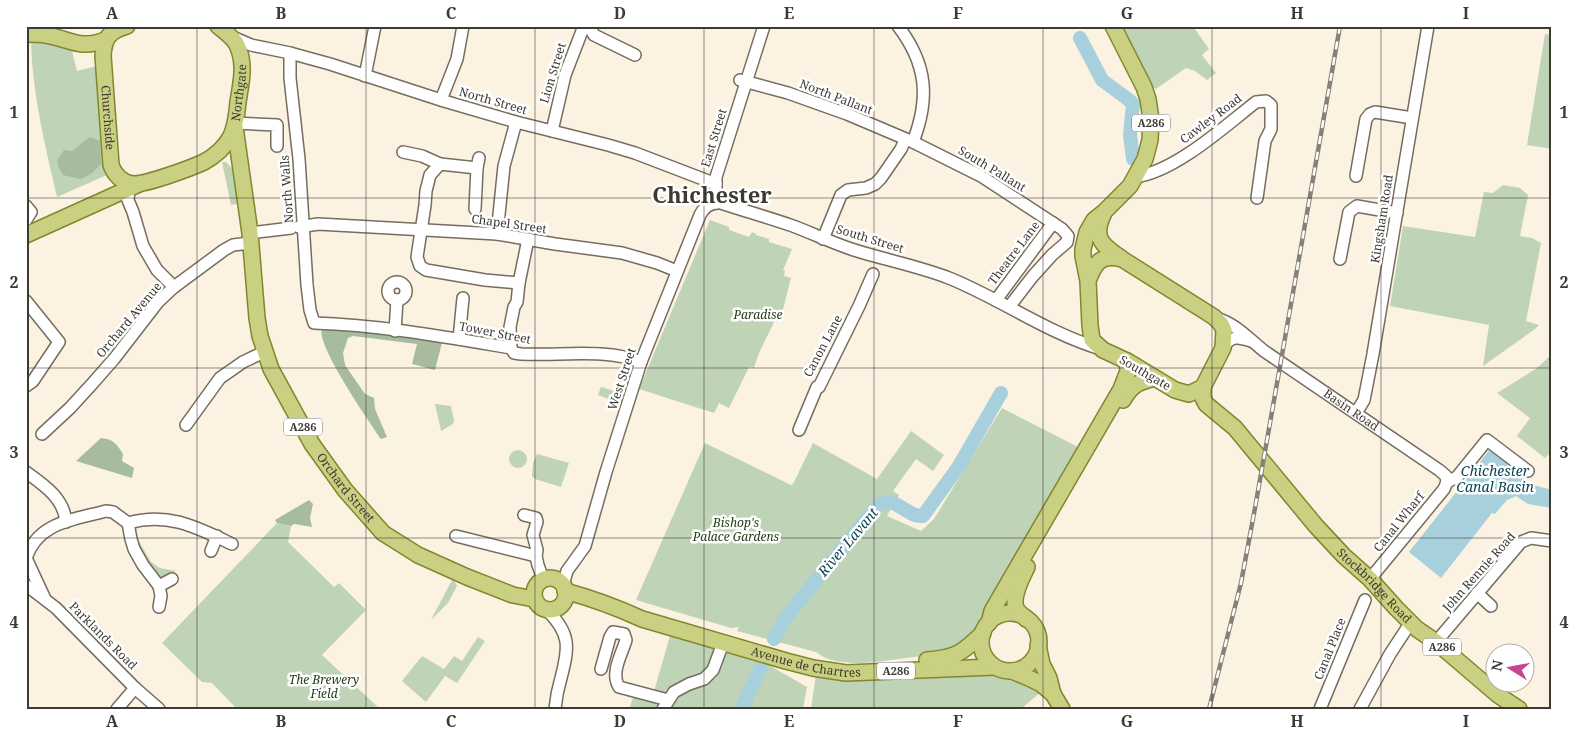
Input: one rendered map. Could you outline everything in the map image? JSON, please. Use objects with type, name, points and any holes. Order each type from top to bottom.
[{"type":"main road","points":[[26,34],[46,35],[78,45],[92,44],[105,40],[116,30],[127,26]]},
{"type":"main road","name":"A286","points":[[1103,350],[1092,340],[1088,281],[1083,249],[1087,232],[1094,220],[1136,178],[1145,159],[1150,140],[1151,119],[1144,87],[1114,26]]},
{"type":"main road","name":"Northgate","points":[[210,159],[224,146],[235,125],[242,79],[242,66],[237,46],[224,30]]},
{"type":"main road","name":"Churchside","points":[[105,40],[103,56],[111,165],[113,170],[112,187],[106,198]]},
{"type":"main road","points":[[78,45],[99,66],[105,82]]},
{"type":"main road","name":"Orchard Street","points":[[235,125],[250,238],[257,318],[264,352],[271,369],[312,444],[346,490],[383,533],[418,555],[467,577],[501,589],[514,587],[554,594]]},
{"type":"main road","points":[[210,159],[220,158],[228,160],[241,174]]},
{"type":"main road","name":"A286","points":[[134,185],[210,159]]},
{"type":"main road","points":[[113,170],[121,179],[134,185]]},
{"type":"main road","points":[[27,228],[106,198],[134,185]]},
{"type":"main road","name":"A286","points":[[1104,212],[1098,225],[1097,234],[1107,249],[1214,317]]},
{"type":"main road","points":[[1088,281],[1099,261],[1112,257],[1122,259]]},
{"type":"main road","points":[[1203,387],[1223,348],[1224,330],[1214,317]]},
{"type":"main road","name":"Southgate","points":[[1103,350],[1127,361],[1175,390],[1190,394],[1203,387]]},
{"type":"main road","name":"Avenue de Chartres","points":[[624,611],[645,612],[801,658],[846,665],[943,659],[964,651],[986,628],[992,611],[1122,389],[1128,372],[1127,361]]},
{"type":"main road","points":[[1062,709],[1053,694],[1049,678],[1042,664],[1037,632],[1033,625],[1017,610],[1015,602],[1016,593],[1024,573],[1126,394],[1137,383],[1155,378]]},
{"type":"main road","name":"Stockbridge Road","points":[[1203,387],[1203,398],[1206,404],[1235,428],[1344,556],[1370,578],[1410,622],[1498,695],[1520,709]]},
{"type":"main road","points":[[1175,390],[1229,431],[1244,439]]},
{"type":"main road","name":"Avenue de Chartres","points":[[554,594],[592,598],[642,619],[799,665],[846,672],[994,667]]},
{"type":"main road","points":[[1026,619],[1019,615],[1011,614],[995,617],[986,628],[981,641],[984,656],[994,667],[1012,671],[1030,663],[1036,655],[1038,646]]},
{"type":"main road","points":[[1012,671],[1031,678],[1053,694]]},
{"type":"street","points":[[365,76],[375,26]]},
{"type":"street","points":[[441,100],[456,59],[463,26]]},
{"type":"street","points":[[588,26],[594,35],[635,55]]},
{"type":"street","name":"Lion Street","points":[[552,131],[565,75],[582,31],[588,26]]},
{"type":"street","name":"East Street","points":[[716,203],[716,177],[764,26]]},
{"type":"street","points":[[823,238],[841,195],[848,190],[866,188],[875,184],[918,128],[922,111],[923,90],[921,71],[916,53],[898,26]]},
{"type":"street","name":"Kingsham Road","points":[[1356,413],[1364,400],[1371,363],[1428,26]]},
{"type":"street","name":"North Street","points":[[224,30],[251,45],[290,52],[516,122],[635,153],[716,184]]},
{"type":"street","points":[[242,66],[249,56],[261,47]]},
{"type":"street","name":"North Walls","points":[[290,52],[290,78],[299,159],[298,227],[310,310],[314,323]]},
{"type":"street","name":"North Pallant","points":[[747,82],[784,92],[847,114],[909,141]]},
{"type":"street","name":"Cawley Road","points":[[1136,178],[1176,162],[1256,102],[1266,101],[1271,105],[1271,129],[1265,141],[1257,198]]},
{"type":"street","points":[[1356,176],[1366,119],[1370,114],[1375,112],[1412,118]]},
{"type":"street","points":[[497,234],[504,166],[516,122]]},
{"type":"street","points":[[235,125],[277,125],[277,146]]},
{"type":"street","name":"South Pallant","points":[[909,141],[981,176],[1058,226]]},
{"type":"street","points":[[403,152],[422,156],[440,164],[478,163],[475,210]]},
{"type":"street","points":[[440,164],[430,174],[428,182],[417,258],[420,266],[426,270],[485,280],[519,283]]},
{"type":"street","points":[[134,185],[128,200],[143,246],[157,270],[174,287]]},
{"type":"street","name":"South Street","points":[[716,203],[792,226],[823,238],[876,266],[920,268],[943,276],[996,300],[1011,309]]},
{"type":"street","name":"West Street","points":[[554,594],[585,546],[641,362],[700,215],[707,206],[716,203]]},
{"type":"street","points":[[26,206],[30,212],[27,228]]},
{"type":"street","points":[[1340,259],[1349,212],[1357,206],[1397,213]]},
{"type":"street","name":"Chapel Street","points":[[298,227],[318,224],[497,234],[622,253],[677,271]]},
{"type":"street","points":[[1011,309],[1033,276],[1067,242],[1068,236],[1058,226]]},
{"type":"street","name":"Theatre Lane","points":[[996,300],[1058,226]]},
{"type":"street","points":[[250,238],[298,227]]},
{"type":"street","name":"Orchard Avenue","points":[[42,434],[70,408],[102,373],[158,302],[174,287],[224,250],[250,238]]},
{"type":"street","points":[[511,348],[510,327],[514,307],[517,302],[528,239]]},
{"type":"street","name":"Canon Lane","points":[[799,430],[817,387],[855,314],[876,266]]},
{"type":"street","points":[[459,339],[463,298]]},
{"type":"street","points":[[396,331],[397,300]]},
{"type":"street","points":[[26,301],[59,342],[32,381],[26,386]]},
{"type":"street","name":"Southgate","points":[[1011,309],[1079,343],[1103,350]]},
{"type":"street","name":"Basin Road","points":[[1214,317],[1226,321],[1244,333],[1264,351],[1439,470],[1446,476],[1447,482]]},
{"type":"street","name":"Tower Street","points":[[314,323],[340,324],[459,339],[511,348],[514,353],[521,354],[601,355],[641,362]]},
{"type":"street","points":[[1064,336],[1075,336],[1082,333],[1090,325]]},
{"type":"street","points":[[1223,348],[1227,341],[1233,339],[1242,338],[1251,341]]},
{"type":"street","points":[[186,425],[220,378],[243,362],[264,352]]},
{"type":"street","name":"Canal Wharf","points":[[1370,578],[1444,489],[1447,482],[1456,477],[1487,440],[1528,471]]},
{"type":"street","points":[[26,472],[56,497],[63,506],[66,522]]},
{"type":"street","points":[[45,600],[26,558],[29,548],[42,533],[52,526],[110,511],[128,523],[134,549],[143,565],[159,586],[161,596],[159,606]]},
{"type":"street","points":[[524,515],[536,518],[537,522],[533,535],[537,550],[536,556],[554,594],[565,634],[567,649],[555,709]]},
{"type":"street","points":[[128,523],[157,519],[176,521],[189,524],[232,544]]},
{"type":"street","points":[[211,551],[216,536]]},
{"type":"street","points":[[456,536],[536,556]]},
{"type":"street","name":"John Rennie Road","points":[[1436,642],[1524,540],[1530,538],[1552,541]]},
{"type":"street","points":[[159,586],[172,579]]},
{"type":"street","name":"Parklands Road","points":[[26,585],[56,608],[135,688],[159,709]]},
{"type":"street","points":[[1477,594],[1491,606]]},
{"type":"street","name":"Canal Place","points":[[1320,709],[1365,600]]},
{"type":"street","points":[[1360,709],[1410,622]]},
{"type":"street","points":[[601,669],[613,632],[624,634],[626,640],[615,675],[616,682],[619,687],[666,705],[674,692],[704,679],[713,670],[723,643]]},
{"type":"street","points":[[117,709],[135,688]]},
{"type":"green space","points":[[1130,26],[1198,26],[1195,29],[1209,49],[1202,55],[1216,73],[1207,80],[1195,71],[1186,68],[1156,89],[1153,87],[1124,29]]},
{"type":"green space","points":[[1545,34],[1552,35],[1552,149],[1527,145]]},
{"type":"green space","points":[[31,39],[71,47],[77,71],[97,66],[109,174],[57,197],[37,99]]},
{"type":"green space","points":[[90,137],[100,141],[101,164],[92,173],[81,179],[63,175],[57,160],[64,150],[72,151]]},
{"type":"green space","points":[[222,162],[226,162],[238,175],[242,203],[231,205]]},
{"type":"green space","points":[[1503,185],[1520,188],[1528,195],[1520,236],[1532,238],[1541,243],[1526,321],[1539,325],[1483,366],[1489,325],[1390,306],[1403,226],[1475,237],[1484,192],[1493,193]]},
{"type":"green space","name":"Paradise","points":[[710,220],[729,227],[729,230],[749,237],[752,232],[769,239],[769,242],[792,249],[783,270],[785,271],[784,276],[791,278],[782,313],[779,312],[759,353],[754,368],[749,367],[729,408],[719,403],[714,413],[639,389]]},
{"type":"green space","points":[[340,325],[443,339],[435,370],[412,364],[417,344],[353,336],[348,338],[343,353],[345,365],[365,394],[374,398],[375,409],[387,437],[381,439],[345,383],[327,350],[322,337],[322,329]]},
{"type":"green space","points":[[1552,354],[1552,451],[1545,458],[1517,436],[1530,418],[1497,393],[1537,368]]},
{"type":"green space","points":[[601,387],[621,393],[620,403],[598,395]]},
{"type":"green space","points":[[435,404],[451,406],[453,424],[441,431]]},
{"type":"green space","name":"Bishop's Palace Gardens","points":[[1002,408],[1078,447],[1083,452],[978,625],[963,641],[950,650],[938,654],[877,662],[850,663],[837,661],[825,658],[816,652],[737,631],[739,627],[731,628],[636,600],[705,443],[791,485],[813,443],[877,479],[911,431],[944,455],[933,471],[916,459],[893,491],[899,495],[887,516],[921,531],[934,519]]},
{"type":"green space","points":[[101,438],[112,441],[119,447],[123,454],[122,461],[134,468],[132,478],[76,461]]},
{"type":"green space","points":[[514,450],[522,450],[527,455],[525,466],[514,468],[509,463],[509,455]]},
{"type":"green space","points":[[537,454],[569,463],[561,487],[535,479],[532,476],[533,463]]},
{"type":"green space","points":[[309,500],[313,504],[310,518],[312,527],[294,524],[291,526],[277,523],[275,520]]},
{"type":"green space","name":"The Brewery Field","points":[[277,523],[291,526],[288,542],[334,587],[339,583],[366,610],[322,655],[380,709],[237,709],[212,683],[202,682],[162,643]]},
{"type":"green space","points":[[133,531],[151,562],[160,568],[176,571],[159,580],[145,564]]},
{"type":"green space","points":[[453,578],[457,586],[448,603],[431,620]]},
{"type":"green space","points":[[670,636],[757,660],[734,709],[673,709],[662,703],[659,709],[636,709],[630,707],[634,694],[652,698]]},
{"type":"green space","points":[[478,637],[485,641],[457,683],[445,676],[426,702],[402,681],[422,656],[444,669],[454,656],[462,661]]},
{"type":"green space","points":[[757,660],[767,664],[745,709],[735,709]]},
{"type":"green space","points":[[767,664],[807,687],[803,709],[745,709]]},
{"type":"green space","points":[[816,674],[985,674],[1010,676],[1043,690],[1021,709],[811,709]]},
{"type":"water","name":"Chichester Canal Basin","points":[[1491,448],[1526,473],[1524,480],[1526,483],[1552,490],[1552,508],[1528,504],[1516,496],[1507,500],[1495,514],[1492,513],[1441,578],[1409,552]]},
{"type":"waterway","name":"River Lavant","points":[[1080,38],[1102,80],[1133,104],[1130,135],[1133,159]]},
{"type":"waterway","name":"River Lavant","points":[[774,639],[786,617],[879,504],[891,502],[912,514],[923,516],[959,466],[1001,393]]},
{"type":"waterway","name":"River Lavant","points":[[741,709],[761,667]]},
{"type":"railway","points":[[1209,709],[1241,583],[1340,26]]},
{"type":"district","name":"Chichester","points":[[712,195]]}]
